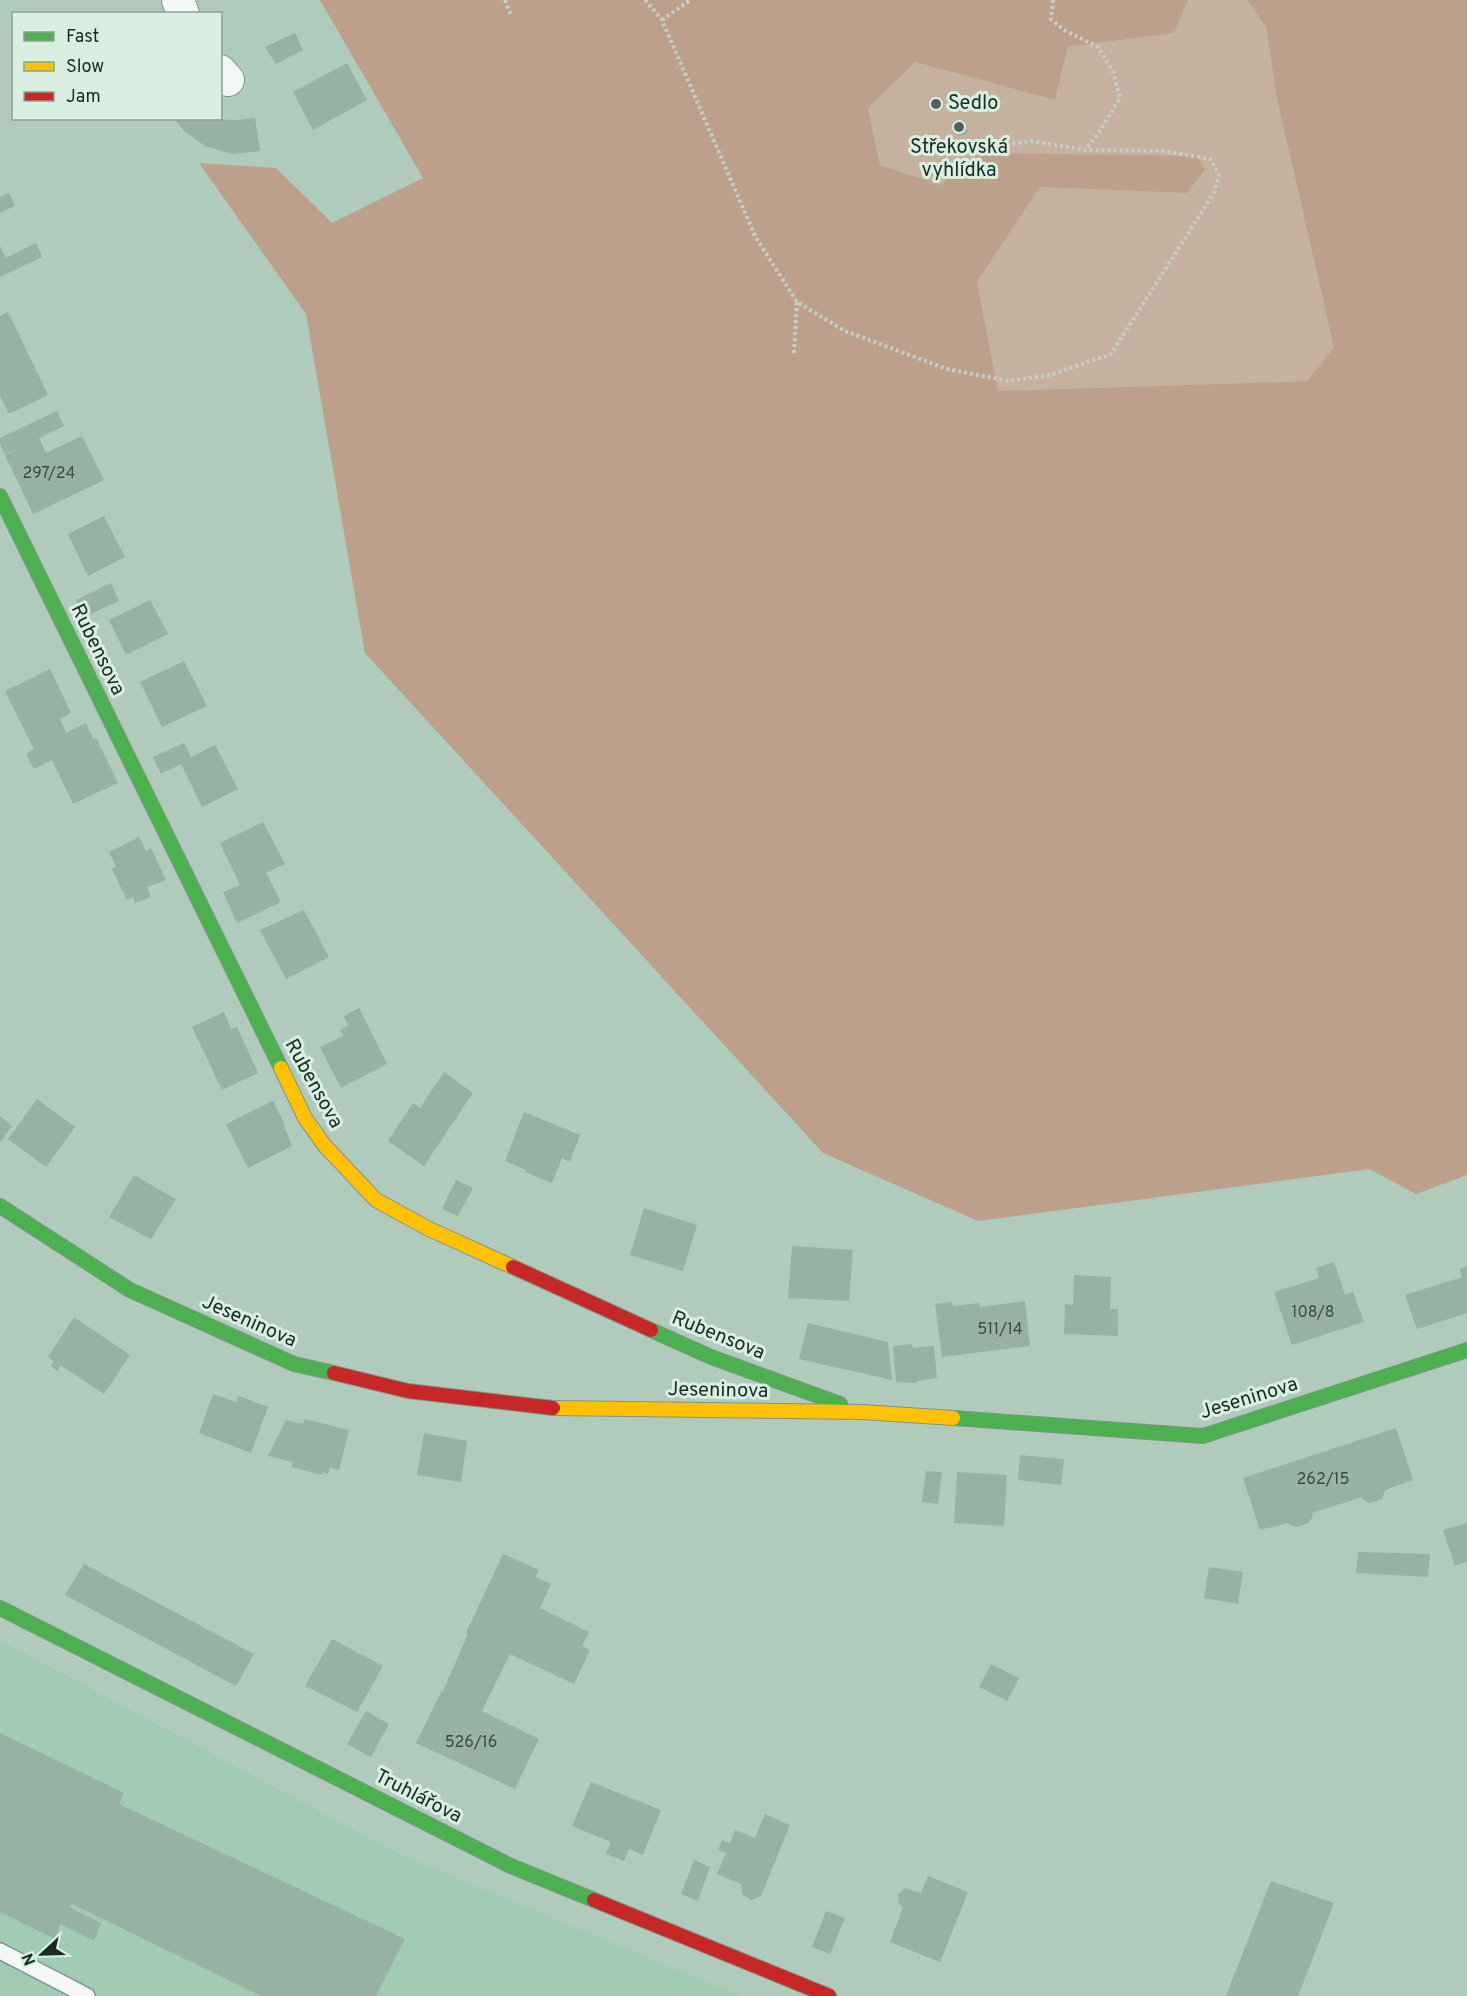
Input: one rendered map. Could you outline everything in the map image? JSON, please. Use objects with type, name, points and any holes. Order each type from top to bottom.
[{"type":"street","name":"Rubensova","points":[[0,496],[305,1118],[325,1146],[376,1200],[439,1234],[711,1357],[863,1412]]},
{"type":"street","name":"Jeseninova","points":[[0,1206],[130,1290],[294,1364],[408,1391],[564,1409],[863,1412],[1203,1436],[1467,1350]]},
{"type":"street","name":"Truhlářova","points":[[0,1608],[511,1866],[829,1996]]},
{"type":"lane","points":[[0,1951],[87,1996]]},
{"type":"path","points":[[505,0],[511,16]]},
{"type":"path","points":[[645,0],[662,20],[755,236],[797,302],[845,331],[936,366],[1008,381],[1050,375],[1111,354],[1214,193],[1219,175],[1210,159],[1162,151],[1085,150],[1032,141],[961,152]]},
{"type":"path","points":[[662,20],[690,0]]},
{"type":"path","points":[[1053,0],[1051,19],[1064,30],[1098,46],[1114,74],[1119,98],[1085,150]]},
{"type":"path","points":[[794,353],[797,302]]},
{"type":"shaded area","points":[[320,0],[1188,0],[1174,33],[1068,47],[1055,100],[915,62],[868,108],[880,165],[941,185],[980,153],[1197,156],[1205,169],[1187,193],[1040,187],[977,282],[998,391],[1307,381],[1334,348],[1277,99],[1266,27],[1247,0],[1467,0],[1467,1175],[1416,1194],[1369,1169],[978,1221],[823,1153],[365,653],[306,314],[199,163],[276,168],[332,223],[423,178]]},
{"type":"shaded area","points":[[1188,0],[1247,0],[1266,27],[1277,99],[1334,349],[1307,381],[997,391],[977,282],[1040,187],[1187,193],[980,153],[941,185],[880,165],[868,108],[915,62],[1055,100],[1068,47],[1174,33]]},
{"type":"shaded area","points":[[0,1640],[401,1855],[740,1996],[0,1996]]},
{"type":"building","points":[[295,33],[303,50],[276,64],[265,47]]},
{"type":"building","points":[[347,63],[367,100],[313,130],[293,92]]},
{"type":"building","points":[[255,118],[260,151],[232,154],[205,146],[184,131],[176,120]]},
{"type":"building","name":"Střekovská vyhlídka","points":[[957,119],[964,121],[965,128],[969,131],[965,135],[960,136],[953,132],[952,126]]},
{"type":"building","points":[[9,193],[15,206],[0,213],[0,197]]},
{"type":"building","points":[[36,243],[42,257],[0,277],[0,246],[6,258]]},
{"type":"building","points":[[8,312],[48,395],[9,414],[0,396],[0,316]]},
{"type":"building","points":[[57,411],[64,426],[39,438],[46,453],[82,436],[104,480],[33,514],[5,455],[18,449],[5,454],[0,438]]},
{"type":"building","points":[[104,516],[125,557],[88,576],[68,534]]},
{"type":"building","points":[[111,583],[119,601],[84,617],[76,600]]},
{"type":"building","points":[[150,600],[168,634],[126,655],[109,620]]},
{"type":"building","points":[[184,661],[207,706],[162,727],[140,682]]},
{"type":"building","points":[[50,669],[71,713],[60,719],[66,733],[86,723],[118,783],[73,804],[52,760],[34,769],[26,754],[34,749],[5,691]]},
{"type":"building","points":[[184,743],[191,757],[215,745],[238,789],[202,807],[181,764],[161,774],[153,757]]},
{"type":"building","points":[[263,822],[285,864],[266,873],[281,902],[237,923],[223,892],[240,885],[220,843]]},
{"type":"building","points":[[139,837],[146,851],[151,848],[166,880],[147,887],[151,897],[135,903],[133,897],[127,900],[112,869],[116,866],[109,852]]},
{"type":"building","points":[[304,910],[329,957],[286,979],[260,930]]},
{"type":"building","points":[[359,1008],[387,1064],[341,1088],[320,1047],[343,1036],[340,1030],[348,1026],[344,1016]]},
{"type":"building","points":[[224,1012],[231,1029],[237,1027],[258,1073],[222,1090],[192,1027]]},
{"type":"building","points":[[444,1072],[473,1093],[424,1166],[388,1141],[413,1103],[420,1108]]},
{"type":"building","points":[[37,1099],[75,1127],[46,1167],[8,1139]]},
{"type":"building","points":[[273,1101],[292,1146],[248,1168],[226,1124]]},
{"type":"building","points":[[524,1112],[580,1135],[570,1162],[562,1158],[552,1183],[505,1161]]},
{"type":"building","points":[[0,1116],[12,1126],[0,1143]]},
{"type":"building","points":[[134,1175],[176,1199],[151,1239],[109,1217]]},
{"type":"building","points":[[456,1180],[473,1188],[458,1216],[442,1209]]},
{"type":"building","points":[[644,1208],[697,1225],[683,1271],[630,1255]]},
{"type":"building","points":[[792,1246],[853,1250],[849,1301],[788,1298]]},
{"type":"building","points":[[1334,1262],[1345,1295],[1353,1292],[1364,1322],[1292,1345],[1274,1292],[1319,1278],[1316,1268]]},
{"type":"building","points":[[1467,1266],[1467,1313],[1417,1329],[1405,1295],[1462,1277],[1460,1269]]},
{"type":"building","points":[[1074,1275],[1111,1277],[1110,1309],[1118,1309],[1118,1336],[1064,1334],[1065,1304],[1073,1305]]},
{"type":"building","points":[[1025,1301],[1030,1346],[942,1357],[935,1304],[952,1302],[953,1306],[979,1303],[980,1307]]},
{"type":"building","points":[[74,1317],[130,1355],[104,1394],[60,1365],[57,1371],[51,1366],[54,1361],[48,1357]]},
{"type":"building","points":[[808,1323],[888,1342],[892,1380],[799,1359]]},
{"type":"building","points":[[912,1344],[913,1348],[934,1346],[937,1378],[917,1381],[917,1383],[896,1382],[893,1346]]},
{"type":"building","points":[[213,1394],[236,1402],[239,1396],[268,1407],[251,1453],[199,1433]]},
{"type":"building","points":[[305,1419],[349,1430],[339,1470],[330,1468],[328,1474],[322,1472],[322,1475],[292,1467],[293,1462],[268,1456],[286,1420],[303,1424]]},
{"type":"building","points":[[1396,1428],[1413,1480],[1385,1490],[1382,1499],[1370,1503],[1362,1497],[1312,1513],[1313,1516],[1309,1523],[1296,1527],[1289,1523],[1260,1530],[1243,1478]]},
{"type":"building","points":[[424,1433],[467,1441],[461,1482],[417,1475]]},
{"type":"building","points":[[1020,1455],[1064,1459],[1061,1485],[1018,1480]]},
{"type":"building","points":[[926,1471],[942,1472],[938,1504],[922,1502]]},
{"type":"building","points":[[957,1472],[1007,1475],[1004,1526],[954,1523]]},
{"type":"building","points":[[1467,1523],[1467,1562],[1455,1566],[1443,1530]]},
{"type":"building","points":[[1358,1552],[1430,1554],[1428,1577],[1356,1573]]},
{"type":"building","points":[[503,1554],[539,1570],[535,1577],[551,1584],[540,1608],[589,1632],[582,1646],[590,1650],[574,1684],[510,1654],[482,1711],[539,1739],[515,1789],[416,1743],[442,1693],[468,1634],[466,1633]]},
{"type":"building","points":[[84,1564],[254,1654],[236,1686],[65,1595]]},
{"type":"building","points":[[1209,1567],[1243,1572],[1238,1604],[1204,1598]]},
{"type":"building","points":[[332,1639],[383,1666],[357,1712],[305,1686]]},
{"type":"building","points":[[991,1664],[1019,1678],[1007,1701],[979,1687]]},
{"type":"building","points":[[366,1711],[389,1724],[371,1757],[347,1744]]},
{"type":"building","points":[[0,1733],[124,1793],[119,1804],[405,1939],[376,1996],[261,1996],[72,1904],[69,1907],[101,1923],[94,1941],[60,1924],[55,1939],[0,1912]]},
{"type":"building","points":[[591,1782],[661,1810],[643,1855],[629,1849],[624,1861],[606,1854],[611,1842],[572,1826]]},
{"type":"building","points":[[765,1814],[790,1825],[761,1896],[751,1900],[742,1894],[741,1884],[717,1874],[726,1853],[718,1850],[722,1840],[730,1843],[735,1830],[755,1838]]},
{"type":"building","points":[[694,1860],[710,1867],[698,1901],[681,1894]]},
{"type":"building","points":[[928,1876],[968,1892],[940,1962],[890,1942],[903,1907],[899,1904],[898,1894],[905,1888],[921,1893]]},
{"type":"building","points":[[1271,1881],[1334,1903],[1302,1986],[1298,1996],[1226,1996]]},
{"type":"building","points":[[826,1911],[845,1918],[830,1954],[812,1947]]},
{"type":"traffic: fast","points":[[0,496],[281,1068]]},
{"type":"traffic: fast","points":[[0,1206],[130,1290],[294,1364],[334,1373]]},
{"type":"traffic: fast","points":[[651,1330],[711,1357],[840,1404]]},
{"type":"traffic: fast","points":[[953,1418],[1203,1436],[1467,1350]]},
{"type":"traffic: fast","points":[[0,1608],[511,1866],[594,1900]]},
{"type":"traffic: slow","points":[[281,1068],[305,1118],[325,1146],[376,1200],[429,1229],[513,1267]]},
{"type":"traffic: slow","points":[[553,1408],[863,1412],[953,1418]]},
{"type":"traffic: jam","points":[[513,1267],[651,1330]]},
{"type":"traffic: jam","points":[[334,1373],[408,1391],[553,1408]]},
{"type":"traffic: jam","points":[[594,1900],[829,1996]]},
{"type":"place","name":"Sedlo","points":[[936,104]]},
{"type":"place","name":"Střekovská vyhlídka","points":[[959,127]]}]
